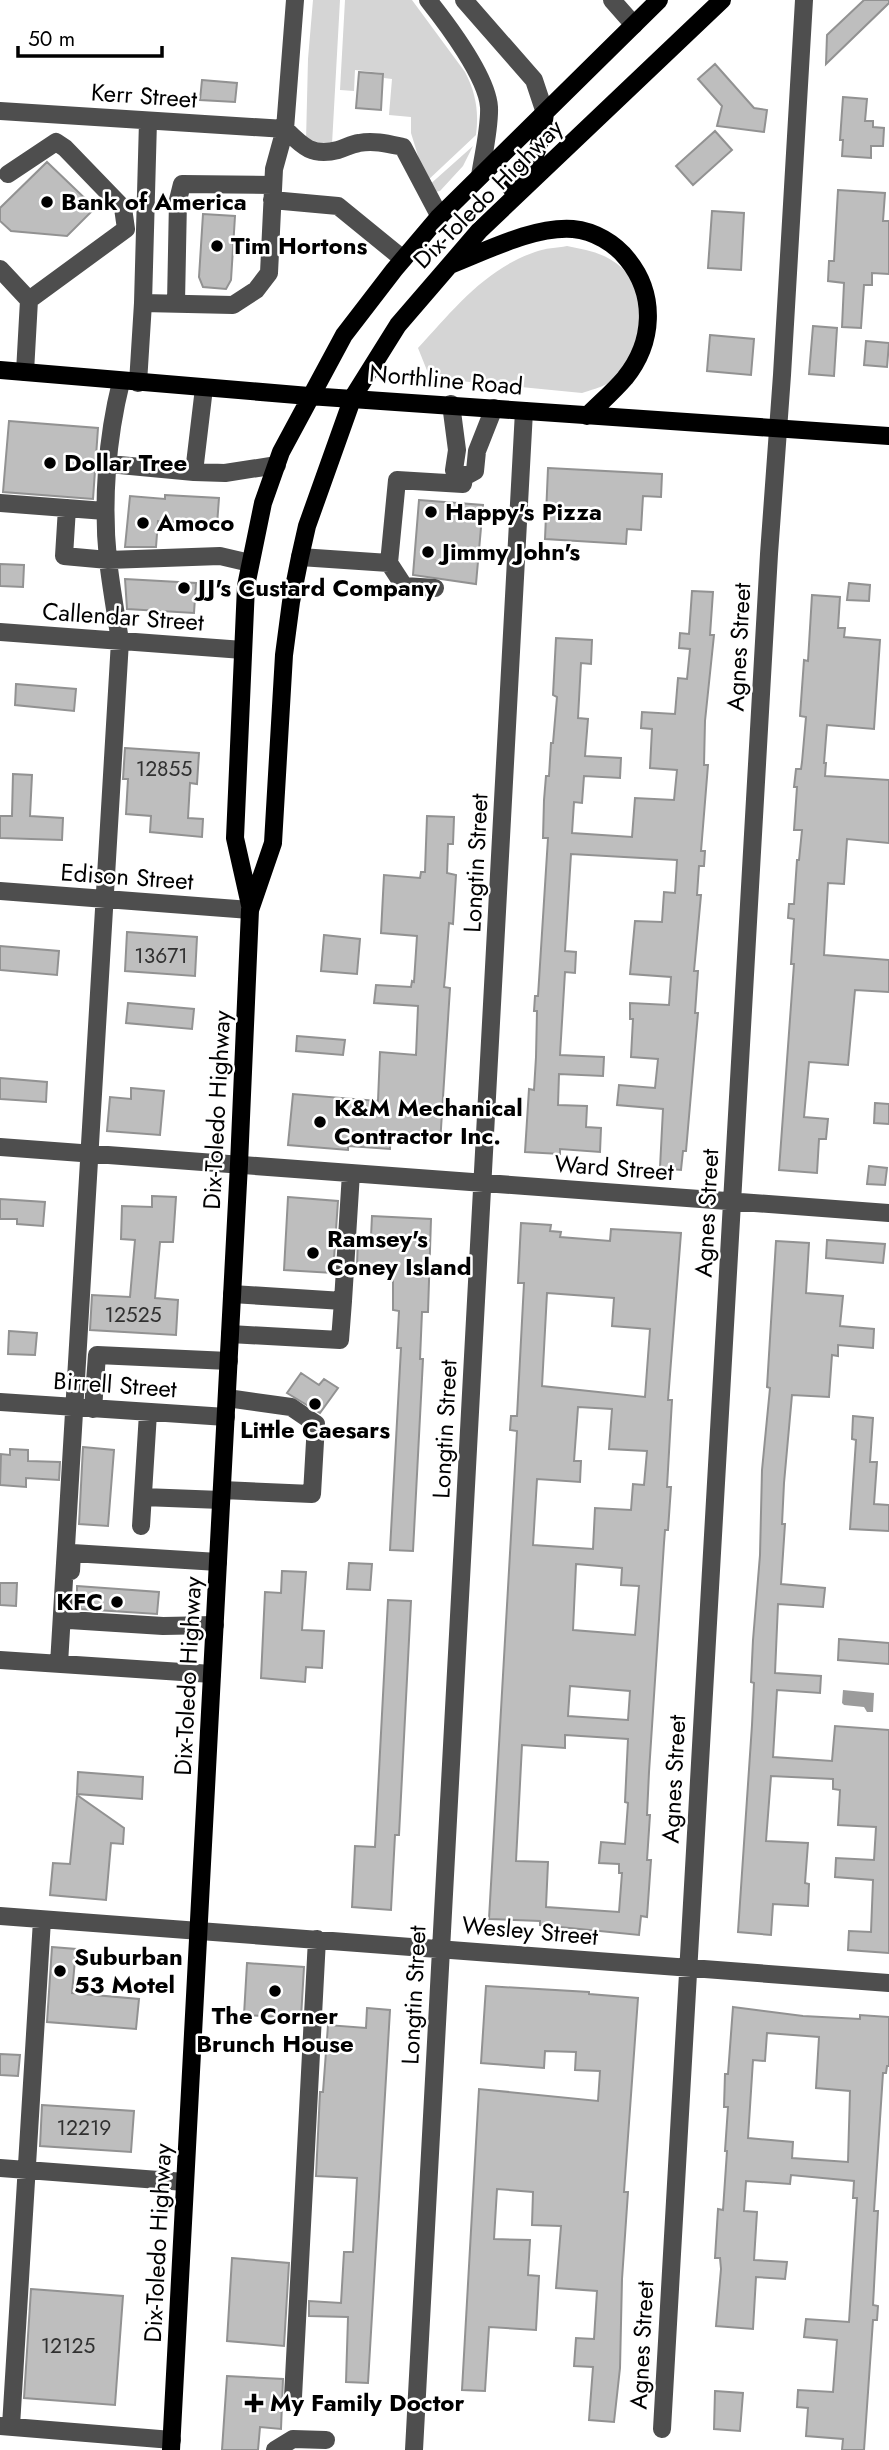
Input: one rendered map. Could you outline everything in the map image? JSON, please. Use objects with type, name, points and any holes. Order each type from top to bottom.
[{"type":"main road","name":"Dix-Toledo Highway","points":[[172,2445],[250,908],[235,838],[246,586],[250,563],[263,503],[276,464],[309,396],[344,335],[403,259],[440,217],[659,0]]},
{"type":"main road","name":"Dix-Toledo Highway","points":[[250,908],[273,843],[284,655],[291,601],[307,526],[353,397],[398,325],[479,231],[722,0]]},
{"type":"main road","points":[[479,231],[534,161],[542,138],[545,113]]},
{"type":"main road","points":[[447,266],[532,234],[564,229],[593,234],[624,254],[638,273],[643,286],[649,316],[648,331],[636,360],[624,379],[587,416]]},
{"type":"main road","name":"Northline Road","points":[[0,370],[309,396],[889,436]]},
{"type":"street","points":[[143,303],[233,305],[256,290],[269,273],[274,169],[285,130],[295,0]]},
{"type":"street","points":[[428,0],[485,87],[489,107],[480,177]]},
{"type":"street","points":[[464,0],[534,80],[545,113]]},
{"type":"street","points":[[612,0],[634,25]]},
{"type":"street","name":"Agnes Street","points":[[662,2429],[804,0]]},
{"type":"street","name":"Kerr Street","points":[[0,111],[285,130]]},
{"type":"street","points":[[59,1664],[120,641],[108,560],[105,511],[114,410],[130,382],[143,303],[148,121]]},
{"type":"street","points":[[285,130],[304,148],[320,152],[335,151],[360,142],[386,143],[403,148],[440,217]]},
{"type":"street","points":[[8,174],[56,142],[123,208],[126,229]]},
{"type":"street","points":[[176,303],[178,200],[182,184],[273,193],[338,206],[403,259]]},
{"type":"street","points":[[29,300],[126,229],[145,229]]},
{"type":"street","points":[[0,269],[29,300],[25,372]]},
{"type":"street","points":[[194,472],[204,388]]},
{"type":"street","points":[[451,404],[457,450],[454,470],[464,477]]},
{"type":"street","points":[[464,477],[475,471],[477,451],[494,408]]},
{"type":"street","name":"Longtin Street","points":[[414,2450],[524,411]]},
{"type":"street","points":[[109,464],[225,473],[276,464]]},
{"type":"street","points":[[435,588],[404,586],[389,563],[397,480],[463,484],[464,477]]},
{"type":"street","points":[[0,503],[105,511]]},
{"type":"street","points":[[67,508],[64,556],[108,560],[220,556],[250,563]]},
{"type":"street","points":[[300,557],[389,563]]},
{"type":"street","name":"Callendar Street","points":[[0,632],[243,650]]},
{"type":"street","name":"Edison Street","points":[[0,891],[250,908]]},
{"type":"street","name":"Ward Street","points":[[0,1147],[889,1213]]},
{"type":"street","points":[[230,1334],[340,1340],[351,1173]]},
{"type":"street","points":[[232,1294],[343,1301]]},
{"type":"street","points":[[93,1409],[97,1355],[229,1361]]},
{"type":"street","points":[[143,1497],[312,1494],[316,1424],[291,1407],[227,1398]]},
{"type":"street","name":"Birrell Street","points":[[0,1402],[226,1417]]},
{"type":"street","points":[[141,1527],[148,1413]]},
{"type":"street","points":[[215,1625],[163,1626],[69,1620],[72,1553],[218,1563]]},
{"type":"street","points":[[0,1660],[212,1674]]},
{"type":"street","name":"Wesley Street","points":[[0,1916],[889,1983]]},
{"type":"street","points":[[42,1920],[27,2170],[5,2426],[172,2445]]},
{"type":"street","points":[[293,2397],[317,1939]]},
{"type":"street","points":[[0,2168],[186,2182]]},
{"type":"street","points":[[275,2450],[293,2440],[326,2440]]},
{"type":"shaded area","points":[[313,0],[340,0],[332,144],[323,147],[306,141]]},
{"type":"shaded area","points":[[345,0],[412,0],[469,80],[476,103],[476,135],[426,182],[411,133],[411,117],[389,115],[392,79],[384,78],[383,73],[355,70],[354,91],[340,90]]},
{"type":"shaded area","points":[[473,146],[463,166],[440,191],[435,192],[427,187]]},
{"type":"shaded area","points":[[567,246],[609,259],[622,268],[638,295],[640,327],[636,343],[620,372],[605,385],[582,393],[430,378],[418,348],[457,305],[485,280],[517,259],[539,251]]},
{"type":"shaded area","points":[[843,1690],[874,1693],[873,1712],[867,1712],[864,1707],[844,1705]]},
{"type":"building","points":[[864,0],[889,0],[889,3],[826,64],[827,35]]},
{"type":"building","points":[[715,64],[754,108],[767,110],[764,132],[717,126],[722,106],[698,79]]},
{"type":"building","points":[[359,72],[383,74],[381,110],[356,108]]},
{"type":"building","points":[[202,80],[237,83],[235,102],[200,100]]},
{"type":"building","points":[[843,97],[867,99],[865,121],[873,121],[873,127],[884,128],[883,146],[871,146],[871,158],[842,156],[843,140],[840,140]]},
{"type":"building","points":[[715,131],[732,150],[693,185],[676,166]]},
{"type":"building","name":"Bank of America","points":[[47,162],[95,208],[67,236],[11,231],[0,221],[0,208]]},
{"type":"building","points":[[838,190],[885,193],[883,221],[889,221],[889,274],[872,273],[872,285],[864,285],[861,328],[842,327],[844,283],[828,281],[829,261],[834,261]]},
{"type":"building","points":[[712,211],[744,213],[741,270],[708,268]]},
{"type":"building","name":"Tim Hortons","points":[[203,214],[235,216],[231,280],[226,289],[203,287],[199,277]]},
{"type":"building","points":[[813,326],[837,328],[834,376],[809,374]]},
{"type":"building","points":[[710,335],[754,339],[751,375],[707,371]]},
{"type":"building","points":[[866,341],[889,343],[887,367],[864,365]]},
{"type":"building","name":"Dollar Tree","points":[[9,421],[98,428],[93,499],[3,492]]},
{"type":"building","points":[[548,468],[662,474],[661,497],[643,496],[641,530],[627,529],[626,544],[545,539]]},
{"type":"building","points":[[165,495],[219,498],[217,525],[158,521],[156,547],[125,547],[130,496],[165,499]]},
{"type":"building","points":[[419,500],[483,505],[476,584],[413,575]]},
{"type":"building","points":[[0,564],[24,565],[23,587],[0,586]]},
{"type":"building","points":[[125,579],[196,583],[194,613],[127,609]]},
{"type":"building","points":[[849,583],[870,585],[869,601],[847,600]]},
{"type":"building","points":[[692,591],[713,592],[710,635],[714,635],[705,721],[704,765],[708,765],[701,851],[705,851],[704,866],[699,866],[697,895],[701,895],[694,971],[698,971],[695,1013],[698,1013],[686,1151],[683,1151],[681,1170],[660,1168],[663,1109],[617,1105],[619,1085],[655,1088],[658,1059],[631,1057],[633,1019],[630,1019],[630,1003],[669,1005],[671,977],[630,974],[635,921],[662,922],[664,892],[675,893],[677,860],[571,854],[565,951],[576,952],[575,973],[565,972],[560,1055],[604,1057],[603,1076],[559,1074],[558,1105],[587,1106],[586,1127],[601,1128],[600,1152],[560,1149],[560,1154],[525,1152],[529,1089],[534,1090],[536,1057],[537,1011],[534,1011],[535,996],[538,996],[548,838],[543,838],[544,800],[557,697],[553,695],[556,638],[592,640],[591,664],[581,663],[578,718],[588,719],[585,756],[621,758],[620,778],[584,776],[582,803],[574,802],[572,833],[632,837],[635,798],[674,800],[677,770],[650,768],[652,729],[641,728],[642,712],[675,714],[678,678],[687,679],[690,649],[679,648],[680,633],[689,634]]},
{"type":"building","points":[[812,595],[840,597],[838,628],[845,628],[844,637],[880,640],[874,729],[827,725],[825,776],[889,780],[889,843],[847,839],[844,884],[828,883],[824,955],[889,960],[889,992],[855,990],[848,1065],[809,1062],[804,1117],[828,1119],[826,1139],[819,1139],[817,1173],[779,1170],[794,964],[791,964],[794,919],[788,918],[789,904],[794,904],[802,830],[794,830],[797,787],[794,787],[796,769],[801,769],[802,762],[806,717],[800,716],[804,660],[808,661]]},
{"type":"building","points":[[16,684],[76,689],[74,711],[15,705]]},
{"type":"building","points":[[125,748],[199,753],[197,784],[190,783],[188,818],[203,819],[202,837],[150,832],[151,816],[126,814],[128,779],[123,779]]},
{"type":"building","points":[[13,774],[32,775],[30,816],[63,818],[62,840],[0,838],[0,816],[12,816]]},
{"type":"building","points":[[427,816],[454,817],[453,844],[448,844],[447,873],[456,875],[453,924],[449,923],[444,987],[450,988],[440,1144],[390,1140],[390,1149],[348,1146],[348,1150],[288,1145],[293,1094],[378,1101],[380,1052],[416,1055],[418,1006],[374,1003],[376,985],[411,987],[412,981],[414,982],[417,936],[381,933],[384,875],[420,878],[421,872],[425,872]]},
{"type":"building","points":[[127,932],[197,937],[195,976],[125,971]]},
{"type":"building","points":[[324,935],[360,939],[357,974],[321,971]]},
{"type":"building","points":[[0,946],[59,951],[57,975],[0,970]]},
{"type":"building","points":[[128,1003],[194,1009],[192,1029],[126,1023]]},
{"type":"building","points":[[297,1036],[345,1040],[343,1055],[296,1051]]},
{"type":"building","points":[[0,1078],[47,1082],[46,1102],[0,1099]]},
{"type":"building","points":[[131,1088],[164,1091],[160,1135],[107,1131],[110,1097],[131,1099]]},
{"type":"building","points":[[875,1103],[889,1104],[889,1124],[874,1123]]},
{"type":"building","points":[[869,1166],[887,1168],[885,1185],[867,1184]]},
{"type":"building","points":[[152,1196],[176,1197],[173,1242],[160,1242],[155,1298],[178,1300],[176,1335],[90,1330],[92,1295],[130,1297],[135,1240],[121,1239],[122,1206],[152,1207]]},
{"type":"building","points":[[288,1197],[338,1201],[333,1273],[284,1270]]},
{"type":"building","points":[[0,1199],[45,1202],[43,1226],[17,1224],[17,1219],[0,1219]]},
{"type":"building","points":[[372,1216],[431,1219],[428,1312],[422,1312],[420,1359],[423,1359],[413,1551],[390,1550],[401,1348],[397,1348],[399,1311],[393,1310],[393,1269],[357,1266],[358,1236],[371,1237]]},
{"type":"building","points":[[521,1223],[551,1225],[550,1231],[561,1232],[560,1237],[610,1241],[611,1229],[681,1233],[668,1400],[672,1400],[667,1487],[671,1487],[668,1530],[665,1530],[649,1772],[647,1860],[651,1860],[647,1917],[641,1916],[639,1935],[540,1925],[540,1921],[489,1919],[517,1431],[510,1430],[511,1416],[517,1416],[524,1283],[518,1283]],"holes":[[[547,1293],[614,1298],[612,1326],[650,1329],[645,1397],[542,1386]],[[578,1407],[612,1409],[609,1449],[647,1451],[644,1485],[633,1484],[631,1510],[595,1508],[593,1549],[533,1545],[537,1479],[580,1482],[581,1461],[574,1461]],[[576,1564],[622,1568],[621,1585],[639,1586],[635,1635],[573,1630]],[[570,1686],[630,1691],[628,1720],[568,1716]],[[565,1735],[628,1739],[625,1844],[601,1842],[599,1863],[619,1864],[619,1873],[622,1873],[619,1912],[546,1907],[548,1862],[516,1861],[522,1745],[565,1748]]]},
{"type":"building","points":[[827,1240],[885,1244],[883,1263],[826,1258]]},
{"type":"building","points":[[776,1241],[809,1243],[806,1293],[843,1296],[840,1326],[874,1329],[873,1348],[838,1345],[838,1356],[832,1355],[829,1397],[792,1395],[784,1483],[782,1524],[785,1524],[781,1584],[825,1588],[823,1607],[778,1604],[775,1673],[821,1676],[820,1693],[777,1690],[773,1757],[832,1761],[835,1726],[889,1730],[889,1953],[848,1950],[849,1931],[871,1932],[873,1880],[835,1877],[836,1858],[874,1860],[876,1827],[838,1825],[840,1790],[833,1789],[833,1779],[771,1776],[766,1841],[808,1843],[805,1883],[809,1884],[808,1906],[773,1904],[771,1935],[738,1932],[752,1725],[753,1640],[760,1555],[762,1470],[770,1388],[767,1387]]},
{"type":"building","points":[[9,1331],[37,1333],[35,1355],[8,1354]]},
{"type":"building","name":"Little Caesars","points":[[301,1373],[319,1385],[324,1379],[338,1388],[320,1413],[287,1393]]},
{"type":"building","points":[[853,1416],[873,1418],[870,1462],[877,1462],[874,1504],[889,1505],[889,1531],[850,1529],[856,1440],[852,1439]]},
{"type":"building","points":[[83,1447],[114,1450],[108,1526],[79,1524]]},
{"type":"building","points":[[10,1449],[28,1450],[28,1461],[60,1462],[59,1480],[26,1478],[26,1487],[0,1485],[1,1454],[10,1455]]},
{"type":"building","points":[[349,1563],[372,1564],[370,1590],[347,1589]]},
{"type":"building","points":[[282,1571],[306,1572],[302,1630],[324,1631],[322,1668],[306,1667],[305,1682],[261,1678],[265,1592],[281,1593]]},
{"type":"building","points":[[0,1583],[17,1583],[16,1606],[0,1605]]},
{"type":"building","name":"KFC","points":[[77,1586],[159,1592],[157,1614],[81,1609]]},
{"type":"building","points":[[388,1600],[411,1601],[399,1835],[395,1835],[391,1910],[352,1907],[355,1846],[375,1847]]},
{"type":"building","points":[[839,1639],[889,1643],[889,1664],[838,1660]]},
{"type":"building","points":[[78,1772],[143,1777],[142,1799],[77,1794]]},
{"type":"building","points":[[77,1795],[124,1828],[123,1844],[111,1843],[106,1900],[50,1895],[53,1863],[70,1864]]},
{"type":"building","name":"Suburban 53 Motel","points":[[52,1947],[76,1949],[72,1993],[139,1999],[136,2029],[47,2022]]},
{"type":"building","name":"The Corner Brunch House","points":[[247,1963],[304,1967],[301,2018],[244,2015]]},
{"type":"building","points":[[486,1986],[589,1992],[638,1998],[624,2192],[628,2192],[620,2368],[614,2422],[589,2420],[593,2367],[574,2366],[576,2338],[594,2339],[597,2291],[556,2288],[561,2226],[532,2225],[533,2192],[497,2189],[494,2239],[530,2240],[528,2275],[539,2276],[536,2330],[489,2327],[485,2391],[462,2390],[479,2089],[598,2101],[600,2071],[575,2070],[576,2052],[545,2051],[544,2068],[481,2063]]},
{"type":"building","points":[[733,2007],[803,2016],[860,2019],[860,2015],[889,2017],[889,2066],[886,2073],[883,2073],[874,2211],[878,2211],[873,2305],[878,2306],[877,2320],[873,2320],[864,2450],[842,2450],[843,2439],[806,2436],[808,2408],[797,2407],[798,2390],[833,2392],[837,2340],[804,2337],[806,2319],[849,2322],[857,2198],[853,2198],[854,2181],[791,2175],[790,2184],[746,2181],[744,2211],[757,2212],[754,2260],[787,2262],[785,2279],[756,2277],[753,2329],[716,2326],[721,2269],[720,2258],[715,2258],[718,2209],[723,2210],[728,2107],[724,2107],[725,2074],[728,2074]],"holes":[[[767,2033],[819,2037],[816,2088],[850,2091],[848,2162],[792,2158],[793,2142],[748,2138],[753,2060],[765,2061]]]},
{"type":"building","points":[[367,2008],[390,2010],[368,2383],[346,2382],[348,2317],[309,2316],[309,2301],[341,2303],[344,2252],[353,2252],[357,2178],[316,2176],[320,2092],[323,2092],[328,2025],[366,2028]]},
{"type":"building","points":[[0,2054],[20,2055],[18,2076],[0,2075]]},
{"type":"building","points":[[42,2105],[134,2111],[131,2152],[40,2146]]},
{"type":"building","points":[[232,2258],[289,2263],[284,2346],[227,2341]]},
{"type":"building","points":[[31,2289],[123,2296],[115,2405],[24,2398]]},
{"type":"building","name":"My Family Doctor","points":[[227,2376],[283,2379],[281,2429],[260,2427],[258,2450],[222,2450]]},
{"type":"building","points":[[715,2391],[743,2393],[740,2431],[714,2429]]},
{"type":"place","name":"Bank of America","points":[[47,202]]},
{"type":"place","name":"Tim Hortons","points":[[217,246]]},
{"type":"place","name":"Dollar Tree","points":[[50,463]]},
{"type":"place","name":"Happy's Pizza","points":[[431,512]]},
{"type":"place","name":"Amoco","points":[[143,523]]},
{"type":"place","name":"Jimmy John's","points":[[428,552]]},
{"type":"place","name":"JJ's Custard Company","points":[[184,588]]},
{"type":"place","name":"K&M Mechanical Contractor Inc.","points":[[320,1122]]},
{"type":"place","name":"Ramsey's Coney Island","points":[[313,1253]]},
{"type":"place","name":"Little Caesars","points":[[315,1404]]},
{"type":"place","name":"KFC","points":[[117,1602]]},
{"type":"place","name":"Suburban 53 Motel","points":[[60,1971]]},
{"type":"place","name":"The Corner Brunch House","points":[[275,1991]]},
{"type":"place","name":"My Family Doctor","points":[[254,2403]]}]
